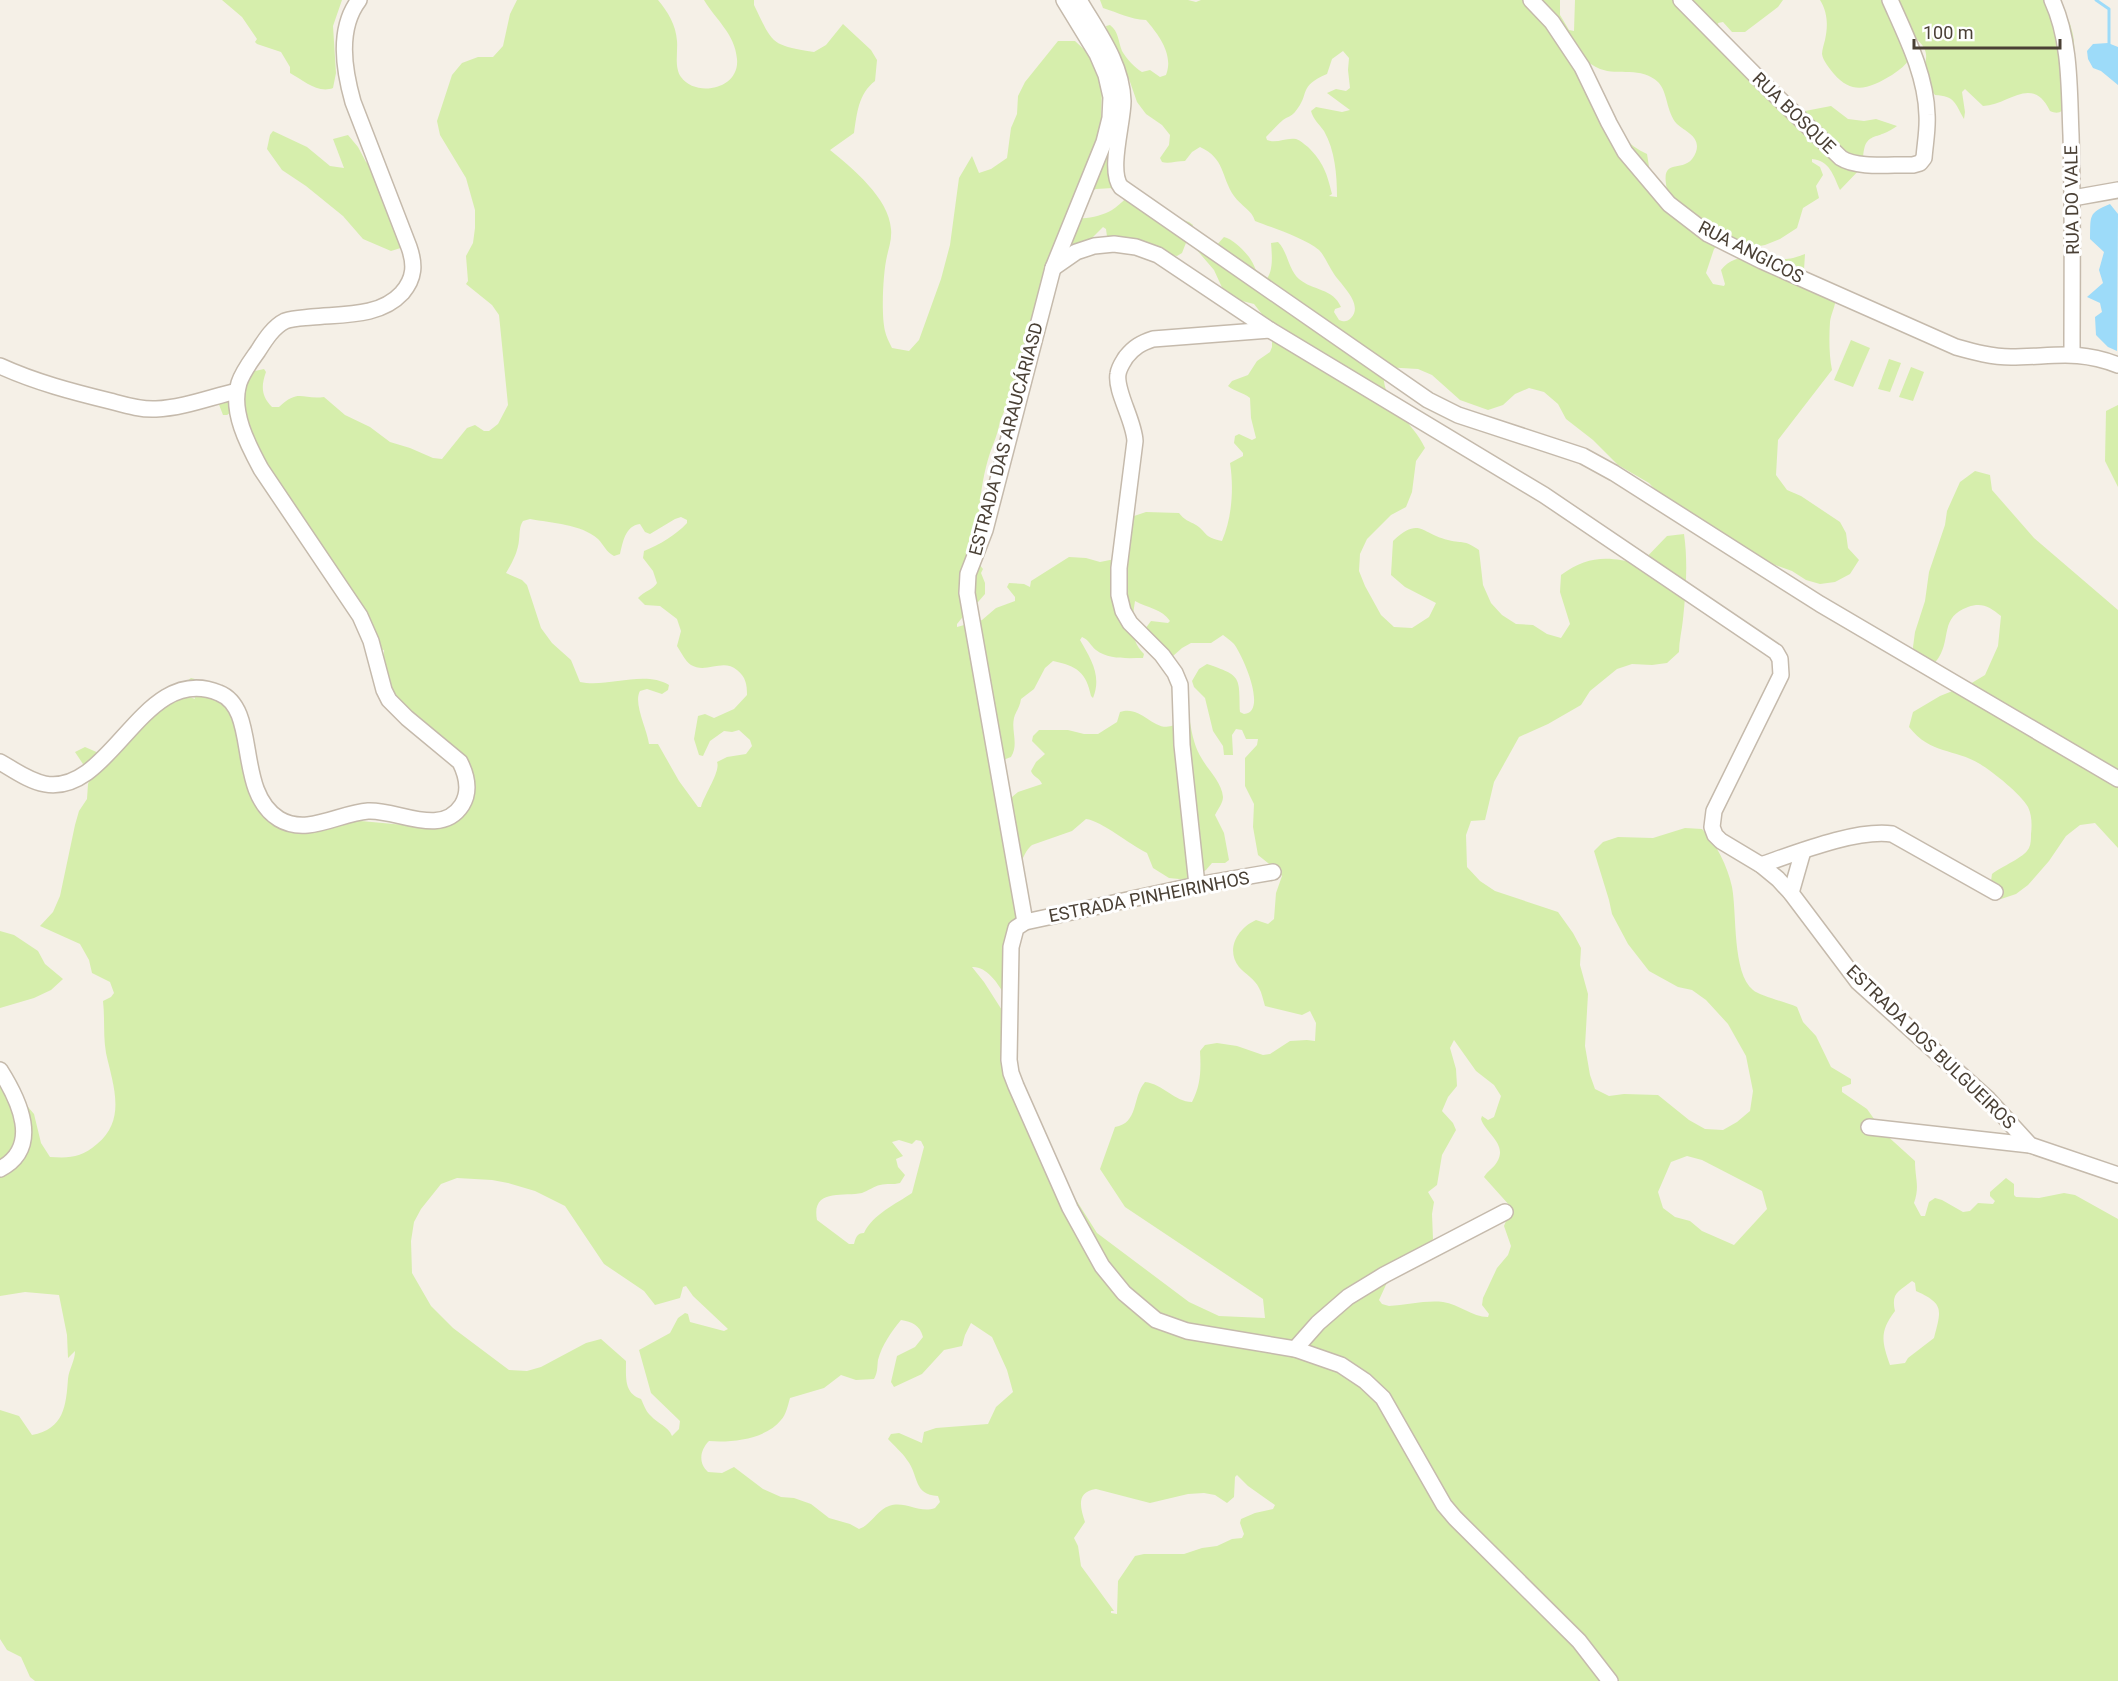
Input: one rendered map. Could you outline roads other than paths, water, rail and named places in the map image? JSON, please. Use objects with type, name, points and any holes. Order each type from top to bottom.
[{"type":"street","points":[[0,762],[44,784],[69,782],[93,768],[146,713],[163,699],[184,690],[204,689],[220,693],[233,702],[240,716],[251,777],[258,794],[269,810],[280,820],[295,825],[309,825],[372,811],[431,821],[447,818],[458,811],[465,801],[468,786],[460,762],[389,700],[384,690],[371,641],[360,616],[261,469],[248,444],[237,403],[237,391],[246,370],[268,336],[285,321],[367,312],[382,308],[403,292],[414,273],[414,260],[347,82],[345,39],[348,22],[359,0]]},
{"type":"street","name":"ESTRADA DAS ARAUCÁRIASD","points":[[1024,922],[967,584],[968,574],[985,530],[1053,268],[1104,142],[1110,118],[1111,97],[1106,75],[1097,54],[1064,0]]},
{"type":"street","points":[[1079,0],[1111,54],[1119,75],[1123,98],[1123,118],[1115,170],[1117,182],[1121,187],[1428,400],[1458,415],[1583,456],[1614,473],[1820,604],[2118,779]]},
{"type":"street","name":"RUA ANGICOS","points":[[1531,0],[1552,22],[1582,67],[1625,152],[1669,204],[1708,234],[1762,261],[1956,347],[1984,355],[2011,357],[2072,354]]},
{"type":"street","name":"RUA BOSQUE","points":[[1681,0],[1771,92],[1841,158],[1848,162],[1913,165],[1924,158],[1927,115],[1924,90],[1915,60],[1890,0]]},
{"type":"street","name":"RUA DO VALE","points":[[2052,0],[2064,43],[2069,86],[2073,198],[2072,354]]},
{"type":"street","points":[[2073,198],[2118,190]]},
{"type":"street","points":[[1053,268],[1076,252],[1094,246],[1114,244],[1136,247],[1158,255],[1270,330]]},
{"type":"street","points":[[1197,885],[1182,745],[1180,684],[1162,655],[1130,623],[1123,611],[1119,595],[1119,568],[1135,441],[1134,431],[1119,387],[1118,374],[1130,352],[1139,344],[1153,339],[1270,330]]},
{"type":"street","name":"ESTRADA DOS BULGUEIROS","points":[[1270,330],[1544,495],[1776,652],[1781,675],[1714,812],[1712,827],[1715,835],[1761,865],[1791,893],[1858,982],[1988,1099],[2030,1145],[2118,1175]]},
{"type":"street","points":[[2072,354],[2102,358],[2118,365]]},
{"type":"street","points":[[0,366],[22,376],[88,396],[145,408],[170,408],[237,391]]},
{"type":"street","points":[[1761,865],[1803,851],[1879,832],[1892,834],[1995,892]]},
{"type":"street","points":[[1791,893],[1803,851]]},
{"type":"street","name":"ESTRADA PINHEIRINHOS","points":[[1024,922],[1197,885],[1273,872]]},
{"type":"street","points":[[1024,922],[1016,928],[1011,948],[1009,1060],[1011,1073],[1070,1208],[1102,1266],[1124,1293],[1156,1320],[1187,1331],[1295,1349],[1341,1365],[1365,1381],[1383,1398],[1444,1505],[1579,1641],[1610,1681]]},
{"type":"street","points":[[0,1070],[16,1101],[23,1126],[24,1142],[19,1154],[0,1169]]},
{"type":"street","points":[[1869,1127],[2030,1145]]},
{"type":"street","points":[[1295,1349],[1318,1323],[1348,1297],[1384,1275],[1505,1212]]},
{"type":"water","points":[[2108,43],[2118,47],[2118,85],[2101,71],[2093,68],[2088,59],[2087,51],[2093,44]]},
{"type":"water","points":[[2110,204],[2118,214],[2117,351],[2108,347],[2096,335],[2095,317],[2102,312],[2100,303],[2087,297],[2103,283],[2099,270],[2104,252],[2090,239],[2091,221],[2097,210]]},
{"type":"waterway","points":[[2096,0],[2109,9],[2109,45]]}]
